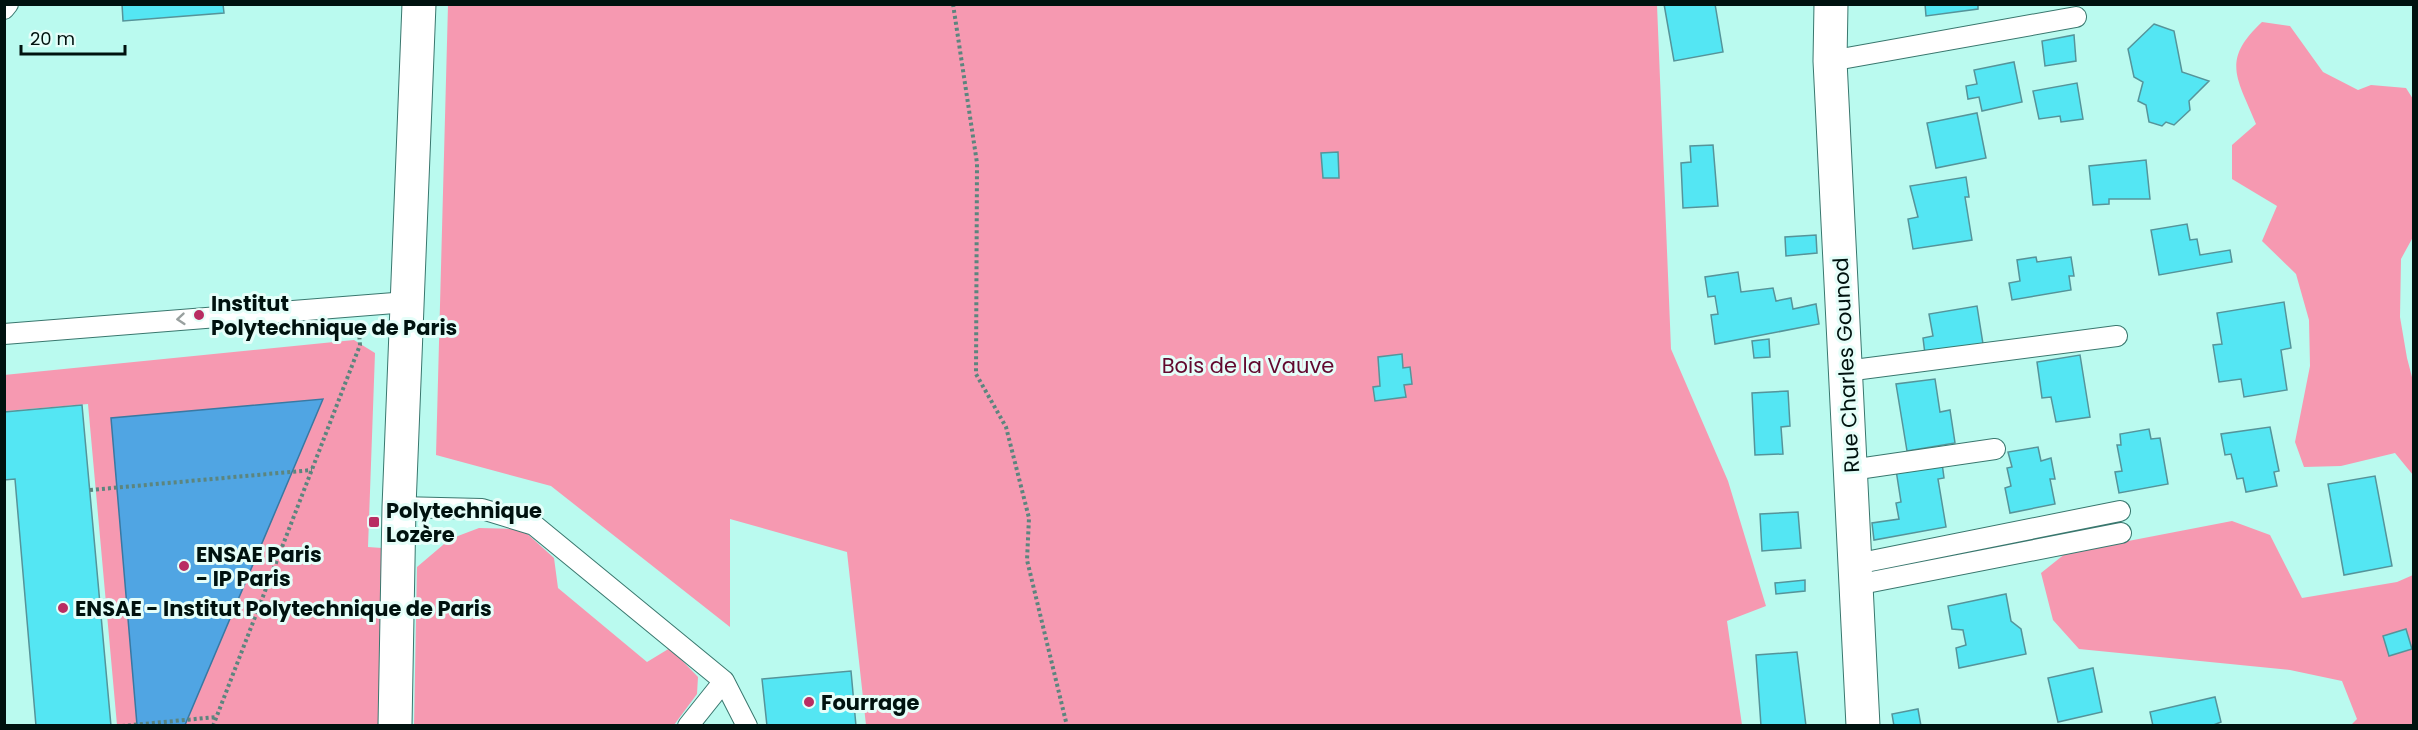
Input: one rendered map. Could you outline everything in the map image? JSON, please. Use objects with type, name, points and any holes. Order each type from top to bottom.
[{"type":"street","points":[[394,726],[399,507],[419,4]]},
{"type":"street","name":"Rue Charles Gounod","points":[[1831,4],[1830,61],[1863,726]]},
{"type":"lane","points":[[4,9],[8,4]]},
{"type":"lane","points":[[1830,61],[2076,18]]},
{"type":"lane","points":[[4,334],[407,302]]},
{"type":"lane","points":[[1846,371],[2117,336]]},
{"type":"lane","points":[[1851,470],[1995,449]]},
{"type":"lane","points":[[399,507],[482,509],[534,525],[724,681],[747,726]]},
{"type":"lane","points":[[1856,575],[2120,511]]},
{"type":"lane","points":[[1856,575],[2121,532]]},
{"type":"lane","points":[[688,726],[724,681]]},
{"type":"path","points":[[953,4],[977,163],[976,374],[1006,427],[1029,518],[1027,560],[1067,726]]},
{"type":"path","points":[[213,726],[360,345],[355,305]]},
{"type":"path","points":[[90,490],[312,470]]},
{"type":"path","points":[[122,726],[216,717]]},
{"type":"green space","name":"Bois de la Vauve","points":[[448,5],[1657,5],[1671,349],[1728,481],[1766,606],[1727,621],[1742,725],[866,725],[847,552],[730,519],[730,627],[551,486],[436,455]]},
{"type":"green space","points":[[2262,22],[2290,26],[2323,72],[2358,90],[2371,85],[2406,88],[2413,99],[2413,237],[2401,259],[2400,317],[2413,381],[2413,475],[2395,453],[2341,466],[2304,467],[2295,442],[2310,366],[2309,320],[2296,274],[2262,241],[2277,206],[2232,179],[2232,145],[2256,124],[2239,82],[2236,71],[2237,60],[2241,48]]},
{"type":"green space","name":"ENSAE Paris - IP Paris","points":[[354,340],[375,353],[368,547],[382,548],[379,725],[117,725],[88,404],[5,411],[4,375]]},
{"type":"green space","points":[[2232,521],[2270,535],[2302,598],[2397,582],[2413,575],[2413,725],[2351,725],[2357,719],[2342,681],[2290,670],[2079,649],[2053,620],[2041,573],[2066,553]]},
{"type":"green space","points":[[479,528],[522,529],[554,558],[558,588],[647,662],[670,648],[698,677],[697,694],[674,725],[414,726],[417,567],[450,539]]},
{"type":"water","points":[[323,399],[185,725],[137,725],[111,418]]},
{"type":"building","points":[[122,4],[223,4],[224,13],[123,21]]},
{"type":"building","points":[[1664,4],[1715,4],[1723,52],[1674,61]]},
{"type":"building","points":[[1925,4],[1978,4],[1978,9],[1926,16]]},
{"type":"building","points":[[2154,24],[2174,31],[2182,72],[2209,81],[2189,101],[2190,110],[2174,125],[2166,122],[2162,126],[2149,122],[2146,105],[2138,101],[2143,82],[2134,77],[2128,49]]},
{"type":"building","points":[[2074,35],[2076,61],[2045,66],[2042,41]]},
{"type":"building","points":[[2014,62],[2022,102],[1982,111],[1979,97],[1968,99],[1966,86],[1977,84],[1974,70]]},
{"type":"building","points":[[2077,83],[2083,119],[2061,122],[2060,116],[2039,119],[2033,91]]},
{"type":"building","points":[[1977,113],[1986,158],[1936,168],[1927,123]]},
{"type":"building","points":[[1713,145],[1718,206],[1683,208],[1681,163],[1691,162],[1690,146]]},
{"type":"building","points":[[1338,152],[1339,178],[1323,178],[1321,153]]},
{"type":"building","points":[[2146,160],[2150,199],[2109,199],[2109,204],[2093,205],[2089,166]]},
{"type":"building","points":[[1966,177],[1969,197],[1965,197],[1972,240],[1913,249],[1908,219],[1918,217],[1910,186]]},
{"type":"building","points":[[2187,224],[2190,240],[2197,239],[2200,255],[2230,250],[2232,262],[2159,275],[2151,230]]},
{"type":"building","points":[[1816,235],[1817,253],[1786,256],[1785,237]]},
{"type":"building","points":[[2036,257],[2037,262],[2071,257],[2074,276],[2069,276],[2071,290],[2012,300],[2009,283],[2020,281],[2017,260]]},
{"type":"building","points":[[1738,272],[1741,292],[1773,288],[1776,301],[1791,298],[1793,309],[1816,304],[1819,324],[1715,344],[1711,315],[1718,314],[1715,296],[1708,297],[1705,277]]},
{"type":"building","points":[[2284,302],[2291,348],[2281,350],[2287,390],[2244,397],[2241,379],[2219,382],[2213,345],[2222,344],[2217,313]]},
{"type":"building","points":[[1977,306],[1983,344],[1925,354],[1923,338],[1933,336],[1929,314]]},
{"type":"building","points":[[1769,339],[1770,357],[1754,358],[1752,341]]},
{"type":"building","points":[[1402,354],[1403,368],[1410,367],[1412,384],[1404,385],[1406,397],[1375,401],[1373,387],[1380,386],[1378,357]]},
{"type":"building","points":[[2080,355],[2090,417],[2056,422],[2051,397],[2042,398],[2037,362]]},
{"type":"building","points":[[1935,379],[1940,412],[1950,410],[1955,443],[1907,451],[1896,384]]},
{"type":"building","points":[[1788,391],[1790,426],[1781,427],[1783,454],[1755,455],[1752,393]]},
{"type":"building","name":"ENSAE - Institut Polytechnique de Paris","points":[[82,405],[111,726],[36,726],[15,479],[4,480],[4,412]]},
{"type":"building","points":[[2270,427],[2279,471],[2274,472],[2277,486],[2246,492],[2243,478],[2237,479],[2231,454],[2225,455],[2221,434]]},
{"type":"building","points":[[2149,429],[2151,439],[2160,438],[2168,484],[2119,493],[2115,472],[2122,471],[2117,445],[2121,445],[2120,434]]},
{"type":"building","points":[[2038,447],[2041,461],[2051,458],[2055,479],[2050,479],[2055,504],[2010,513],[2005,488],[2011,486],[2007,468],[2012,467],[2008,452]]},
{"type":"building","points":[[1942,463],[1944,478],[1938,479],[1946,527],[1874,540],[1872,523],[1899,519],[1896,503],[1901,502],[1896,470]]},
{"type":"building","points":[[2375,476],[2392,566],[2344,575],[2328,484]]},
{"type":"building","points":[[1798,512],[1801,548],[1762,551],[1760,514]]},
{"type":"building","points":[[1805,580],[1805,591],[1776,594],[1775,583]]},
{"type":"building","points":[[2006,594],[2011,621],[2021,629],[2026,654],[1959,668],[1956,648],[1966,645],[1963,630],[1952,629],[1948,606]]},
{"type":"building","points":[[2406,629],[2412,649],[2389,656],[2383,636]]},
{"type":"building","points":[[1797,652],[1806,726],[1761,726],[1756,655]]},
{"type":"building","points":[[2093,668],[2102,712],[2058,722],[2048,678]]},
{"type":"building","name":"Fourrage","points":[[851,671],[856,726],[767,726],[762,679]]},
{"type":"building","points":[[2215,697],[2221,722],[2211,726],[2153,726],[2150,712]]},
{"type":"building","points":[[1918,709],[1921,726],[1894,726],[1892,714]]},
{"type":"place","name":"Institut Polytechnique de Paris","points":[[199,315]]},
{"type":"place","name":"Polytechnique Lozère","points":[[374,522]]},
{"type":"place","name":"ENSAE Paris - IP Paris","points":[[184,566]]},
{"type":"place","name":"ENSAE - Institut Polytechnique de Paris","points":[[63,608]]},
{"type":"place","name":"Fourrage","points":[[809,702]]}]
